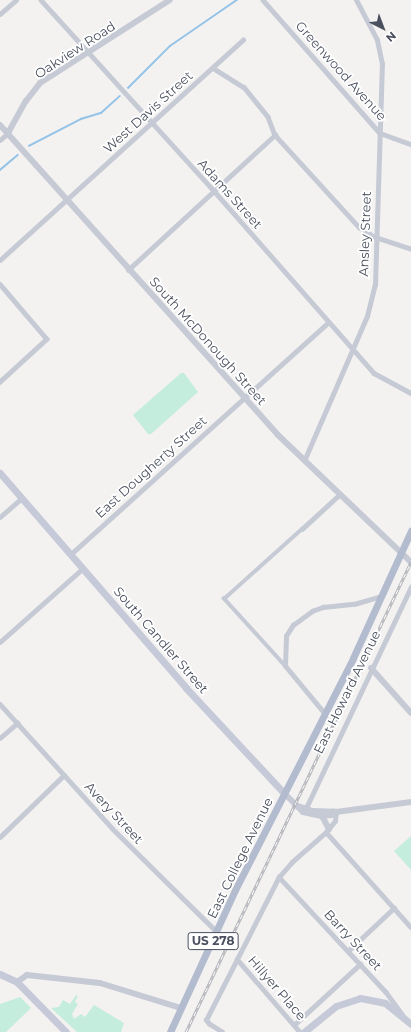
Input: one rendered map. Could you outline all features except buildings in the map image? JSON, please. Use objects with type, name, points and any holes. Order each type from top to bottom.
[{"type":"main road","name":"South Candler Street","points":[[0,473],[186,688],[285,794]]},
{"type":"main road","name":"US 278","points":[[401,552],[411,531]]},
{"type":"main road","name":"East College Avenue","points":[[170,1032],[235,890],[285,794],[333,695],[351,653],[367,625],[401,552]]},
{"type":"main road","points":[[0,974],[17,982],[66,1032]]},
{"type":"main road","points":[[304,1032],[336,1006],[360,998],[386,1003],[410,1022]]},
{"type":"street","points":[[0,14],[16,0]]},
{"type":"street","name":"Adams Street","points":[[41,0],[215,192],[352,350],[374,373],[411,393]]},
{"type":"street","name":"Oakview Road","points":[[8,134],[26,101],[40,83],[170,0]]},
{"type":"street","name":"Greenwood Avenue","points":[[263,0],[380,133],[411,144]]},
{"type":"street","name":"Ansley Street","points":[[304,461],[367,316],[375,285],[375,237],[380,133],[381,52],[356,0]]},
{"type":"street","name":"West Davis Street","points":[[0,260],[243,40]]},
{"type":"street","points":[[213,68],[244,87],[268,117],[275,135],[359,227],[375,237],[411,249]]},
{"type":"street","name":"South McDonough Street","points":[[0,125],[68,200],[128,270],[304,461],[411,562]]},
{"type":"street","points":[[0,140],[8,134]]},
{"type":"street","points":[[128,270],[215,192],[275,135]]},
{"type":"street","points":[[0,284],[47,340],[0,382]]},
{"type":"street","name":"East Dougherty Street","points":[[71,554],[328,323]]},
{"type":"street","points":[[324,713],[285,666],[224,599],[339,495]]},
{"type":"street","points":[[0,517],[22,498]]},
{"type":"street","points":[[0,642],[83,568]]},
{"type":"street","name":"East Howard Avenue","points":[[309,809],[372,668],[411,587]]},
{"type":"street","points":[[285,666],[286,636],[300,619],[323,607],[354,604],[379,598]]},
{"type":"street","points":[[372,668],[411,713]]},
{"type":"street","name":"Avery Street","points":[[0,704],[112,828],[217,932]]},
{"type":"street","points":[[0,738],[17,723]]},
{"type":"street","points":[[0,837],[64,775]]},
{"type":"street","name":"South Candler Street","points":[[285,794],[295,805]]},
{"type":"street","points":[[295,805],[309,809],[334,812],[411,802]]},
{"type":"street","points":[[295,805],[303,812],[322,816],[331,815],[334,812]]},
{"type":"street","points":[[222,1032],[206,1022],[237,959],[279,877],[328,831],[335,821],[334,812]]},
{"type":"street","points":[[322,816],[328,831],[411,927]]},
{"type":"street","name":"Barry Street","points":[[279,877],[360,964],[410,1022]]},
{"type":"street","points":[[348,951],[394,908]]},
{"type":"street","name":"Hillyer Place","points":[[237,959],[300,1032]]},
{"type":"street","points":[[294,1025],[360,964]]},
{"type":"street","points":[[17,982],[27,975],[100,984],[181,1008]]},
{"type":"green space","points":[[181,373],[184,373],[198,392],[151,434],[148,434],[133,415]]},
{"type":"green space","points":[[411,836],[411,870],[394,851]]},
{"type":"green space","points":[[76,995],[78,996],[75,1002],[78,1004],[72,1014],[74,1019],[81,1014],[85,1017],[94,1005],[124,1023],[121,1032],[77,1032],[51,1008],[59,1007],[63,1000],[70,1004]]},
{"type":"green space","points":[[20,997],[31,1008],[6,1032],[0,1032],[0,1004]]},
{"type":"waterway","points":[[128,88],[170,46],[237,0]]},
{"type":"waterway","points":[[29,146],[81,119],[101,113],[120,96]]},
{"type":"waterway","points":[[0,170],[18,155]]},
{"type":"railway","points":[[186,1032],[411,562]]}]
